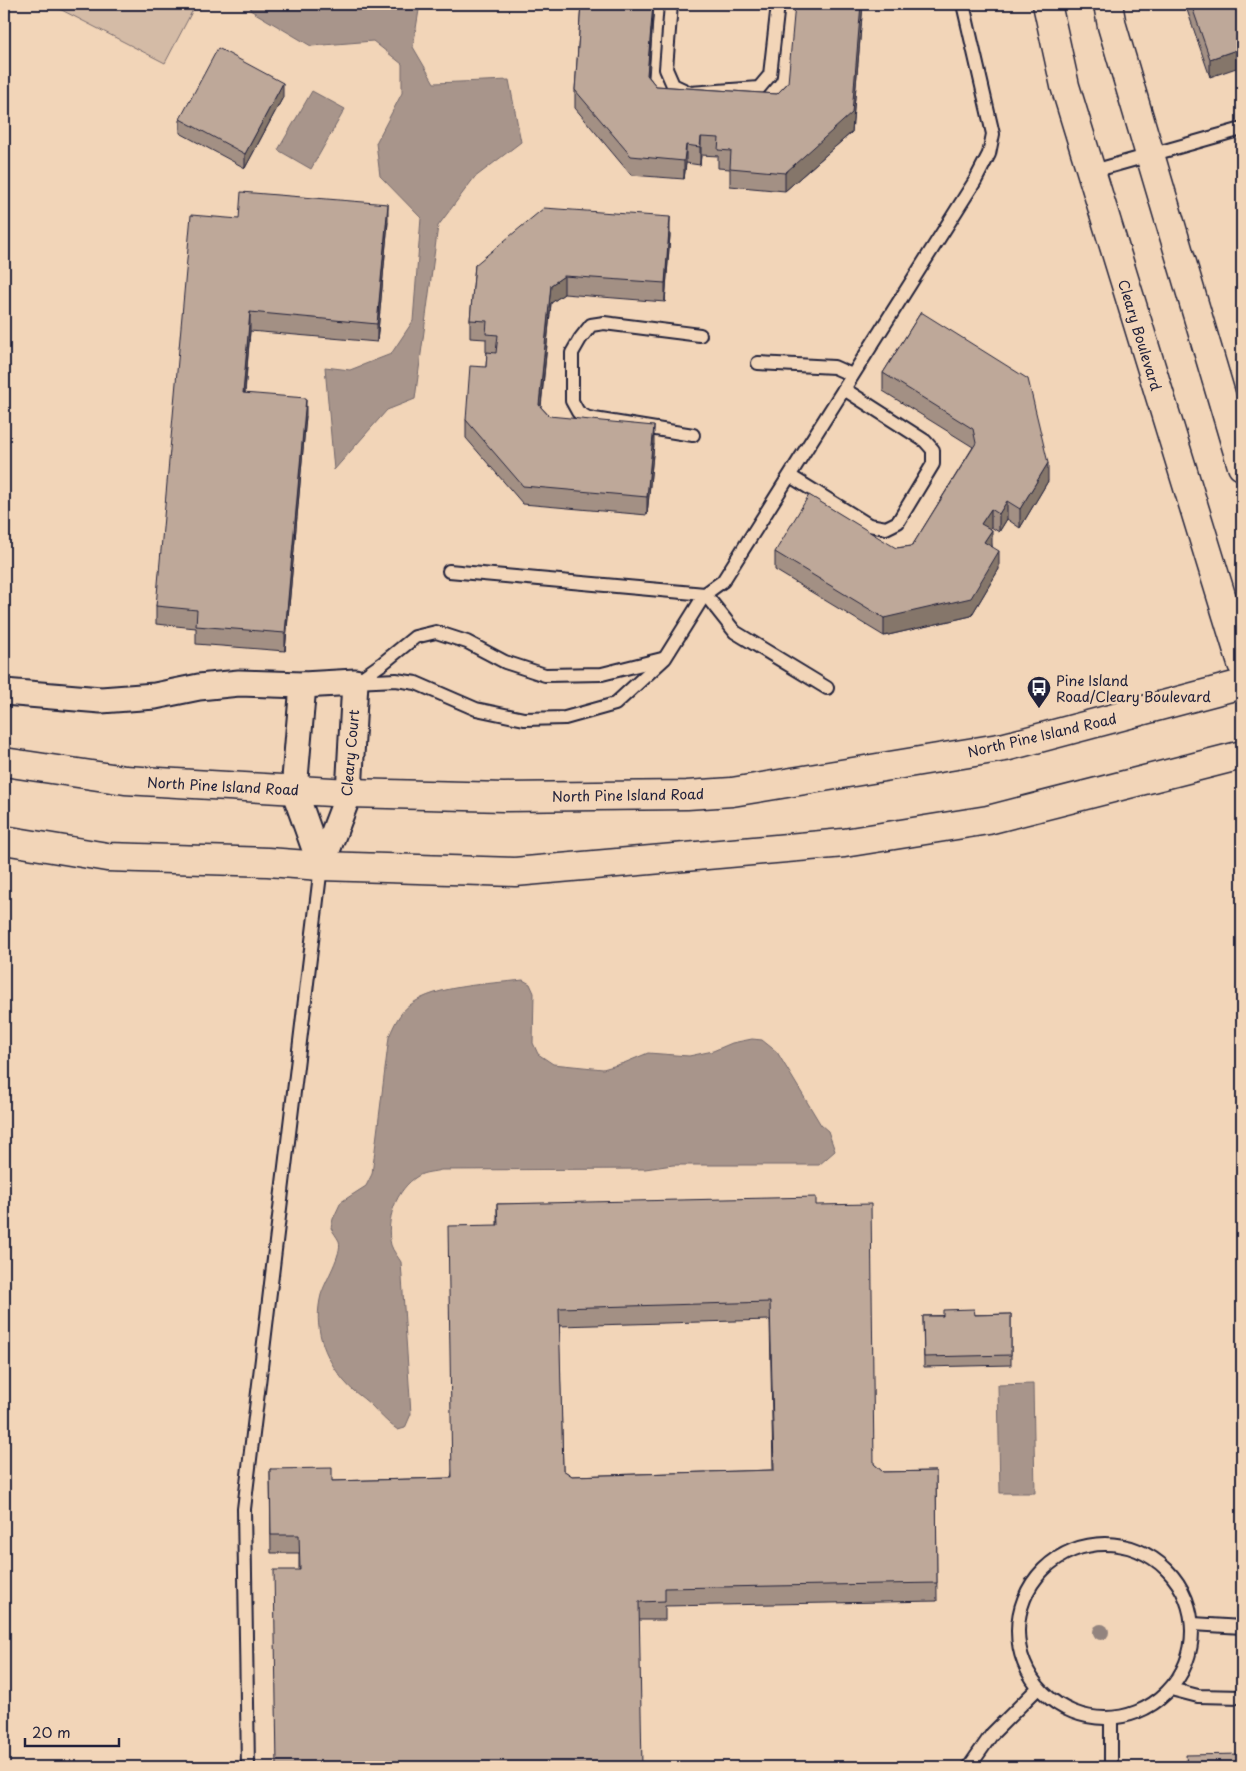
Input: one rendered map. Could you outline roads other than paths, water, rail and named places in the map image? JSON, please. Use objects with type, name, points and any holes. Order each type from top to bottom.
[{"type":"main road","name":"Cleary Boulevard","points":[[1047,4],[1065,86],[1090,172],[1242,664]]},
{"type":"main road","points":[[1108,4],[1112,26],[1242,466]]},
{"type":"main road","name":"North Pine Island Road","points":[[4,762],[125,780],[349,793],[504,797],[687,795],[732,792],[1005,747],[1242,684]]},
{"type":"main road","points":[[4,840],[107,857],[515,872],[844,843],[988,820],[1242,755]]},
{"type":"street","points":[[4,692],[101,700],[155,696],[199,687],[239,684],[303,686],[355,682]]},
{"type":"street","name":"Cleary Court","points":[[321,866],[349,793],[355,682]]},
{"type":"street","points":[[303,686],[294,790],[321,866]]},
{"type":"lane","points":[[671,4],[666,69],[673,85],[690,93],[759,88],[770,75],[778,4]]},
{"type":"lane","points":[[355,682],[396,680],[416,683],[476,709],[524,719],[564,718],[615,704],[665,658],[705,594],[723,581],[975,180],[989,154],[993,134],[963,4]]},
{"type":"lane","points":[[1090,172],[1242,129]]},
{"type":"lane","points":[[693,434],[588,418],[578,412],[572,401],[572,353],[591,325],[604,323],[700,336]]},
{"type":"lane","points":[[758,363],[834,367],[852,375]]},
{"type":"lane","points":[[790,476],[869,526],[886,528],[898,522],[933,464],[933,450],[925,440],[844,389]]},
{"type":"lane","points":[[450,570],[705,594],[735,632],[827,688]]},
{"type":"lane","points":[[355,682],[383,663],[415,637],[436,632],[468,642],[505,662],[545,675],[602,674],[665,658]]},
{"type":"lane","points":[[248,1767],[244,1508],[321,866]]},
{"type":"lane","points":[[1116,1543],[1145,1552],[1169,1570],[1186,1595],[1193,1624],[1192,1647],[1187,1662],[1171,1689],[1154,1705],[1134,1714],[1111,1719],[1084,1717],[1059,1706],[1038,1688],[1023,1663],[1017,1633],[1022,1603],[1036,1576],[1058,1557],[1086,1545],[1116,1543]]},
{"type":"lane","points":[[1193,1624],[1242,1627]]},
{"type":"lane","points":[[969,1767],[992,1734],[1038,1688]]},
{"type":"lane","points":[[1171,1689],[1198,1696],[1242,1697]]},
{"type":"lane","points":[[1111,1719],[1111,1767]]},
{"type":"place","name":"Pine Island Road/Cleary Boulevard","points":[[1039,709]]}]
